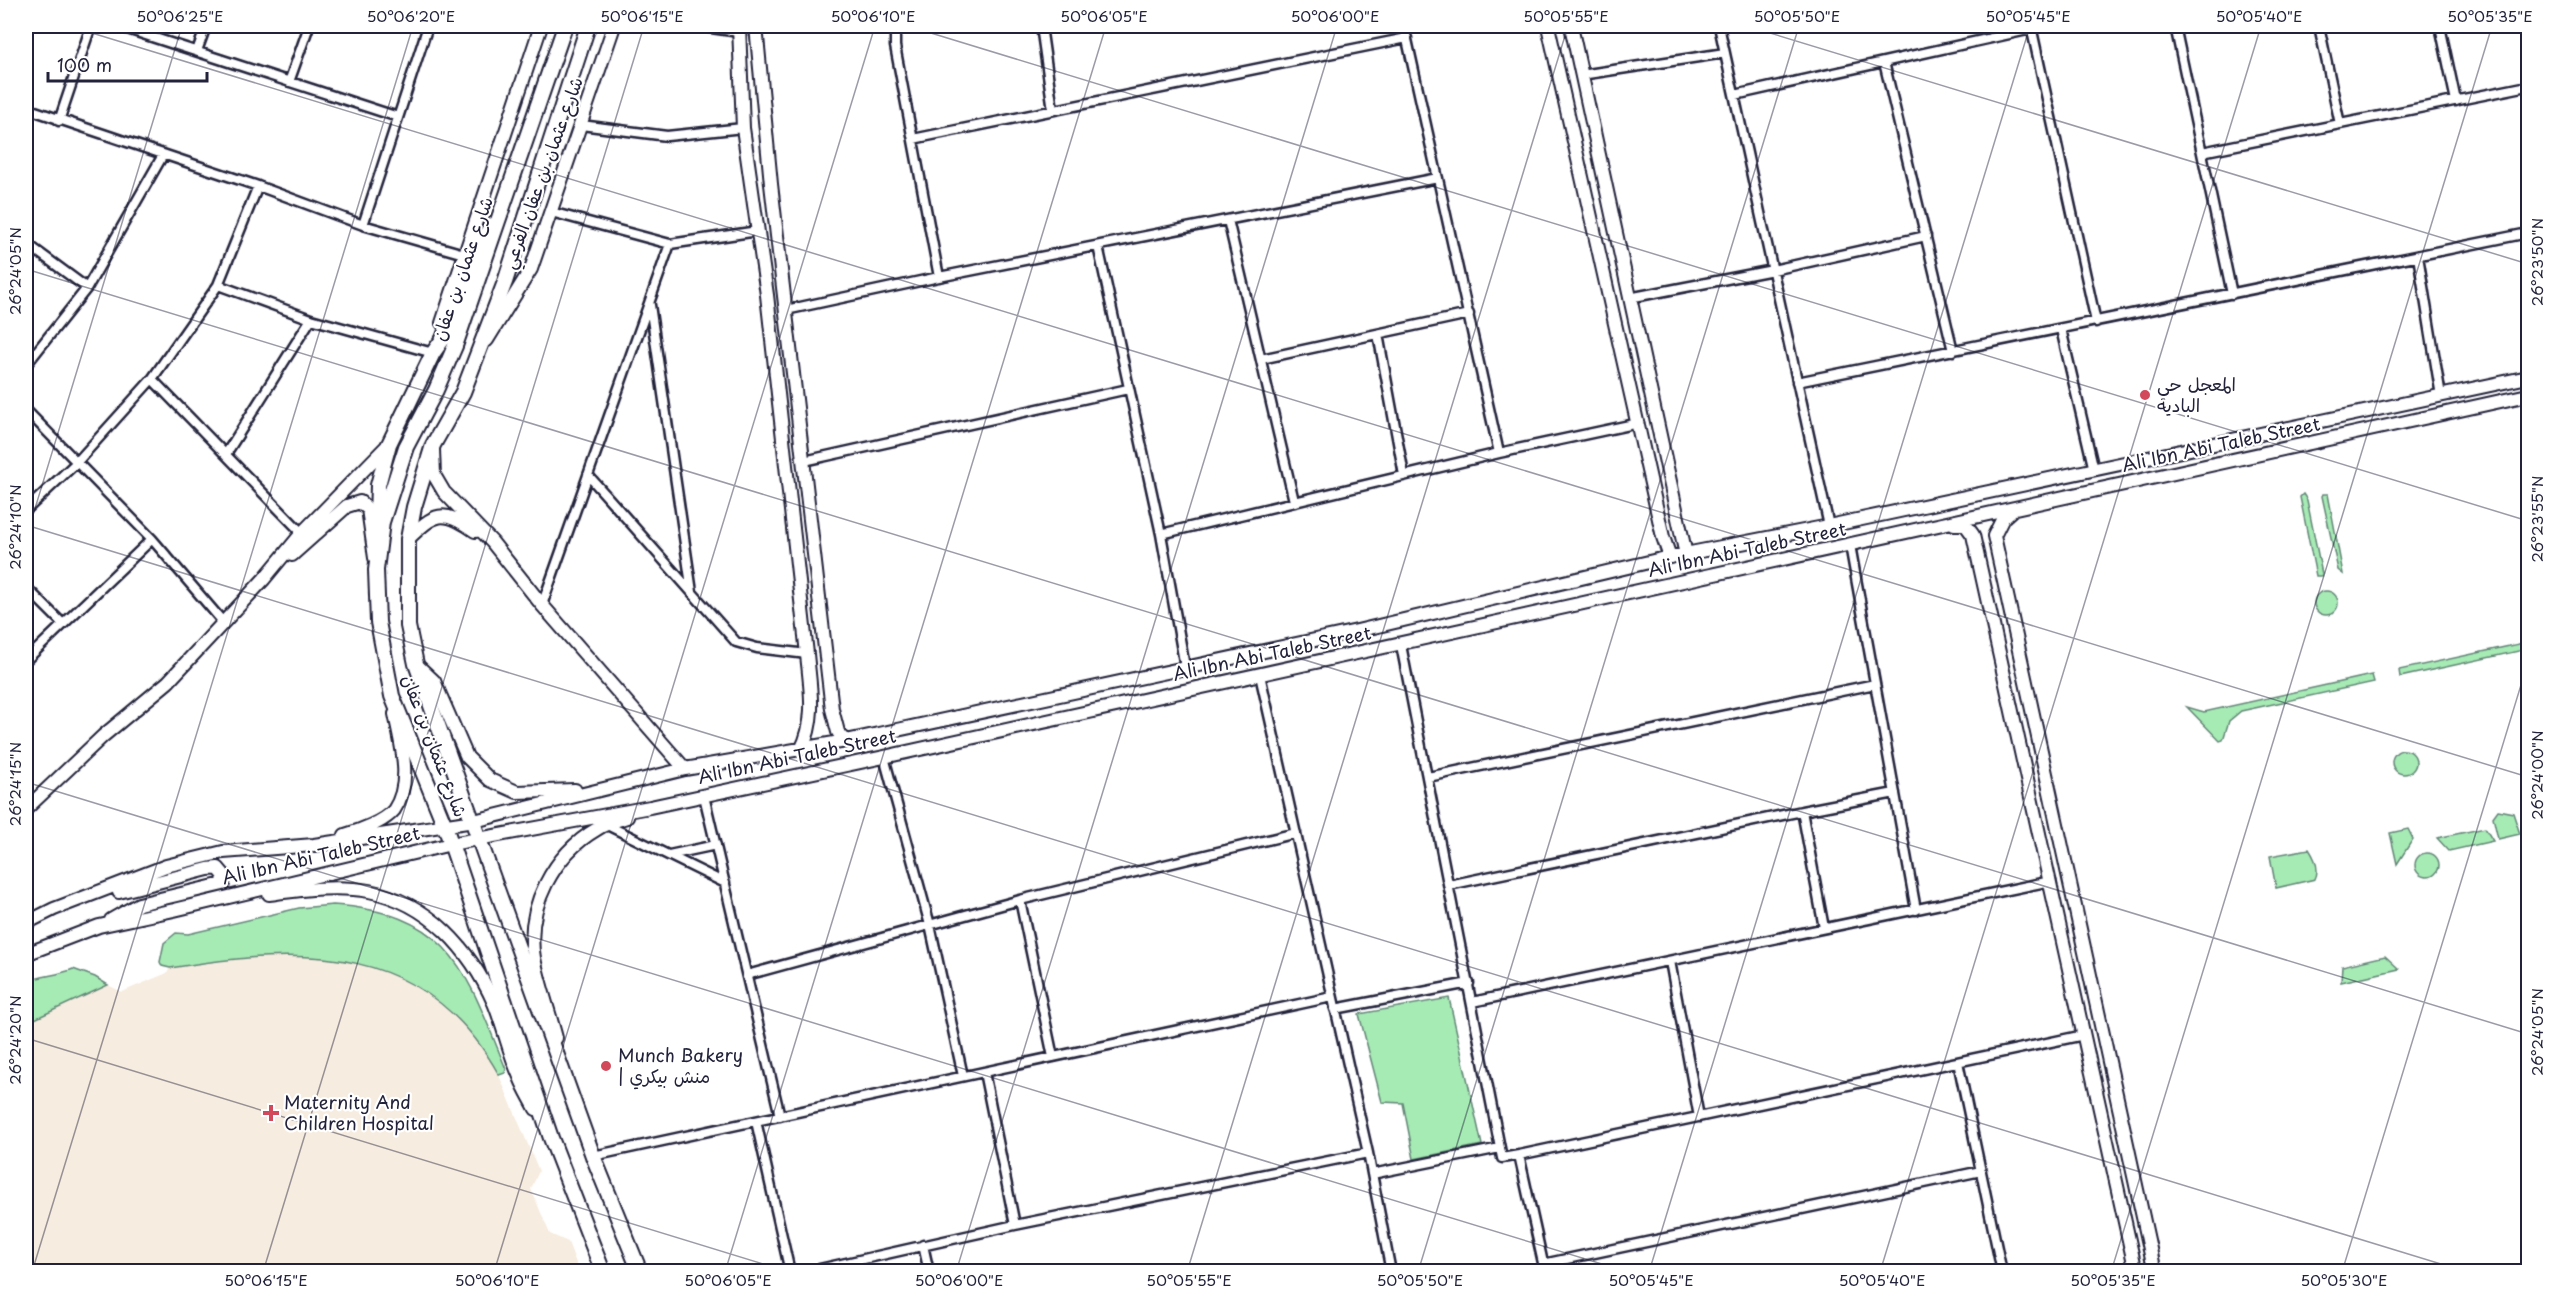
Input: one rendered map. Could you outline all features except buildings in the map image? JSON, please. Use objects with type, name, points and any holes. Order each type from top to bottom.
[{"type":"main road","name":"شارع عثمان بن عفان","points":[[565,26],[455,346],[436,390],[405,447],[382,522],[376,570],[378,622],[392,696],[445,826],[551,1138],[603,1272]]},
{"type":"main road","name":"شارع عثمان بن عفان","points":[[588,26],[505,282],[463,392],[433,445],[408,539],[408,626],[416,664],[593,1156],[640,1272]]},
{"type":"main road","points":[[376,570],[378,485],[388,444],[442,339],[475,250],[502,210]]},
{"type":"street","points":[[59,121],[91,26]]},
{"type":"street","points":[[118,26],[398,117]]},
{"type":"street","points":[[197,51],[206,26]]},
{"type":"street","points":[[289,82],[309,26]]},
{"type":"street","points":[[363,225],[428,26]]},
{"type":"street","points":[[218,285],[311,320],[433,353],[541,26]]},
{"type":"street","name":"شارع عثمان بن عفان الفرعي","points":[[475,359],[531,268],[614,26]]},
{"type":"street","points":[[697,26],[739,29],[743,128],[758,231],[812,711],[808,735],[801,750]]},
{"type":"street","points":[[756,26],[832,710],[838,732],[846,741]]},
{"type":"street","points":[[895,26],[895,46],[939,278]]},
{"type":"street","points":[[1041,26],[1053,111]]},
{"type":"street","points":[[1404,26],[1499,453]]},
{"type":"street","points":[[1548,26],[1663,537],[1670,557]]},
{"type":"street","points":[[1571,26],[1686,555]]},
{"type":"street","points":[[1719,26],[1829,526]]},
{"type":"street","points":[[2175,26],[2232,294]]},
{"type":"street","points":[[2319,26],[2340,124]]},
{"type":"street","points":[[2440,26],[2456,101]]},
{"type":"street","points":[[1735,95],[2032,27],[2096,322]]},
{"type":"street","points":[[913,139],[1407,38]]},
{"type":"street","points":[[1581,75],[1725,52]]},
{"type":"street","points":[[1884,62],[1953,351]]},
{"type":"street","points":[[2202,152],[2529,86]]},
{"type":"street","points":[[26,108],[59,121],[258,186],[363,225],[464,254]]},
{"type":"street","points":[[580,125],[668,136],[743,128]]},
{"type":"street","points":[[26,365],[87,288],[163,155]]},
{"type":"street","points":[[786,310],[1438,178]]},
{"type":"street","points":[[26,510],[77,462],[152,379],[218,285],[258,186]]},
{"type":"street","points":[[550,212],[670,244],[758,231]]},
{"type":"street","points":[[1228,220],[1294,501]]},
{"type":"street","points":[[1797,382],[2529,233]]},
{"type":"street","points":[[1629,298],[1773,270],[1926,236]]},
{"type":"street","points":[[26,243],[87,288]]},
{"type":"street","points":[[542,605],[670,244]]},
{"type":"street","points":[[1098,246],[1161,534],[1185,667]]},
{"type":"street","points":[[2418,256],[2440,396]]},
{"type":"street","points":[[649,302],[692,592]]},
{"type":"street","points":[[1261,359],[1468,314]]},
{"type":"street","points":[[225,454],[311,320]]},
{"type":"street","points":[[2061,329],[2094,470]]},
{"type":"street","points":[[1378,334],[1404,475]]},
{"type":"street","name":"Ali Ibn Abi Taleb Street","points":[[615,787],[686,769],[846,741],[1357,631],[1670,557],[1829,526],[2529,377]]},
{"type":"street","points":[[152,379],[302,533]]},
{"type":"street","points":[[804,461],[1128,389]]},
{"type":"street","name":"Ali Ibn Abi Taleb Street","points":[[26,954],[99,926],[451,844],[704,796],[1401,645],[2529,395]]},
{"type":"street","points":[[26,410],[152,539],[223,622]]},
{"type":"street","points":[[1161,534],[1404,475],[1639,423]]},
{"type":"street","points":[[26,809],[103,736],[168,682],[264,579],[302,533],[388,444]]},
{"type":"street","points":[[433,445],[434,475],[444,492],[492,542],[542,605],[686,769]]},
{"type":"street","points":[[588,475],[736,642],[757,648],[807,654]]},
{"type":"street","points":[[264,579],[347,506],[360,502],[368,509],[376,570]]},
{"type":"street","points":[[2014,509],[2003,518],[1994,536],[2156,1272]]},
{"type":"street","points":[[408,539],[429,519],[446,516],[461,521],[492,542]]},
{"type":"street","points":[[1950,523],[1965,524],[1973,535],[2051,881],[2132,1271]]},
{"type":"street","points":[[26,660],[152,539]]},
{"type":"street","points":[[1850,545],[1916,910]]},
{"type":"street","points":[[26,587],[63,624]]},
{"type":"street","points":[[1401,645],[1502,1158],[2084,1035]]},
{"type":"street","points":[[416,664],[434,681],[467,758],[490,780],[517,792],[561,792],[615,787]]},
{"type":"street","points":[[1260,675],[1368,1153],[1390,1272]]},
{"type":"street","points":[[1428,777],[1875,684]]},
{"type":"street","points":[[314,845],[355,832],[393,810],[402,790],[404,758],[392,696]]},
{"type":"street","points":[[812,711],[822,715],[832,710]]},
{"type":"street","points":[[884,757],[930,925],[963,1076]]},
{"type":"street","points":[[26,923],[54,909],[166,866],[223,852],[314,845],[445,826],[615,787]]},
{"type":"street","points":[[1449,885],[1895,793]]},
{"type":"street","points":[[704,796],[780,1116]]},
{"type":"street","points":[[650,807],[597,828],[571,850],[551,873],[538,900],[533,932],[534,957],[564,1069],[593,1156],[1332,997]]},
{"type":"street","points":[[1802,811],[1824,928]]},
{"type":"street","points":[[607,825],[725,883]]},
{"type":"street","points":[[747,975],[1020,900],[1296,833]]},
{"type":"street","points":[[669,855],[716,845]]},
{"type":"street","points":[[54,909],[208,869],[218,868],[224,875],[222,884],[139,904],[99,926]]},
{"type":"street","points":[[1472,1002],[2051,881]]},
{"type":"street","points":[[220,898],[319,888],[369,891],[411,905],[445,930],[470,959],[494,1003],[520,1077],[551,1138]]},
{"type":"street","points":[[1020,900],[1053,1057]]},
{"type":"street","points":[[1670,961],[1700,1117]]},
{"type":"street","points":[[1335,1009],[1469,983]]},
{"type":"street","points":[[1958,1062],[2002,1272]]},
{"type":"street","points":[[984,1072],[1015,1225]]},
{"type":"street","points":[[756,1121],[790,1272]]},
{"type":"street","points":[[1372,1174],[1500,1148]]},
{"type":"street","points":[[806,1272],[835,1269],[923,1245],[1368,1153]]},
{"type":"street","points":[[1519,1155],[1544,1268],[1981,1171]]},
{"type":"street","points":[[923,1245],[929,1272]]},
{"type":"shaded area","name":"Maternity And Children Hospital","points":[[265,956],[319,956],[358,962],[396,975],[431,995],[462,1021],[478,1040],[499,1075],[539,1171],[531,1189],[550,1234],[568,1242],[579,1271],[26,1272],[26,1023],[108,985],[122,992],[167,973],[170,968]]},
{"type":"green space","points":[[2303,494],[2307,500],[2321,576],[2316,576],[2300,497]]},
{"type":"green space","points":[[2323,494],[2328,494],[2343,574],[2338,570]]},
{"type":"green space","points":[[2326,591],[2335,594],[2338,603],[2335,612],[2326,615],[2317,612],[2314,603],[2317,594]]},
{"type":"green space","points":[[2528,642],[2528,649],[2400,677],[2399,670]]},
{"type":"green space","points":[[2372,675],[2374,682],[2241,711],[2229,721],[2223,740],[2220,741],[2187,707],[2204,712]]},
{"type":"green space","points":[[2404,750],[2413,753],[2416,762],[2413,771],[2404,774],[2395,771],[2392,762],[2395,753]]},
{"type":"green space","points":[[2498,810],[2513,813],[2520,834],[2498,839],[2493,817]]},
{"type":"green space","points":[[2485,828],[2493,841],[2449,851],[2437,838]]},
{"type":"green space","points":[[2408,829],[2413,839],[2397,864],[2390,833]]},
{"type":"green space","points":[[2309,849],[2316,864],[2315,879],[2276,888],[2270,856]]},
{"type":"green space","points":[[2427,853],[2436,856],[2439,865],[2436,874],[2427,877],[2418,874],[2415,865],[2418,856]]},
{"type":"green space","points":[[333,905],[373,910],[405,920],[429,935],[449,954],[465,977],[479,1004],[506,1069],[505,1073],[499,1075],[469,1031],[435,999],[398,977],[357,963],[313,957],[267,957],[170,968],[162,966],[160,962],[164,943],[176,933],[188,934],[299,908]]},
{"type":"green space","points":[[2385,956],[2399,969],[2341,982],[2342,966]]},
{"type":"green space","points":[[73,969],[95,977],[108,985],[26,1023],[26,982]]},
{"type":"green space","points":[[1449,998],[1482,1145],[1414,1159],[1403,1103],[1382,1102],[1359,1014]]},
{"type":"place","name":"المعجل حي الباديه","points":[[2145,395]]},
{"type":"place","name":"Munch Bakery | منش بيكري","points":[[606,1066]]},
{"type":"place","name":"Maternity And Children Hospital","points":[[271,1113]]}]
